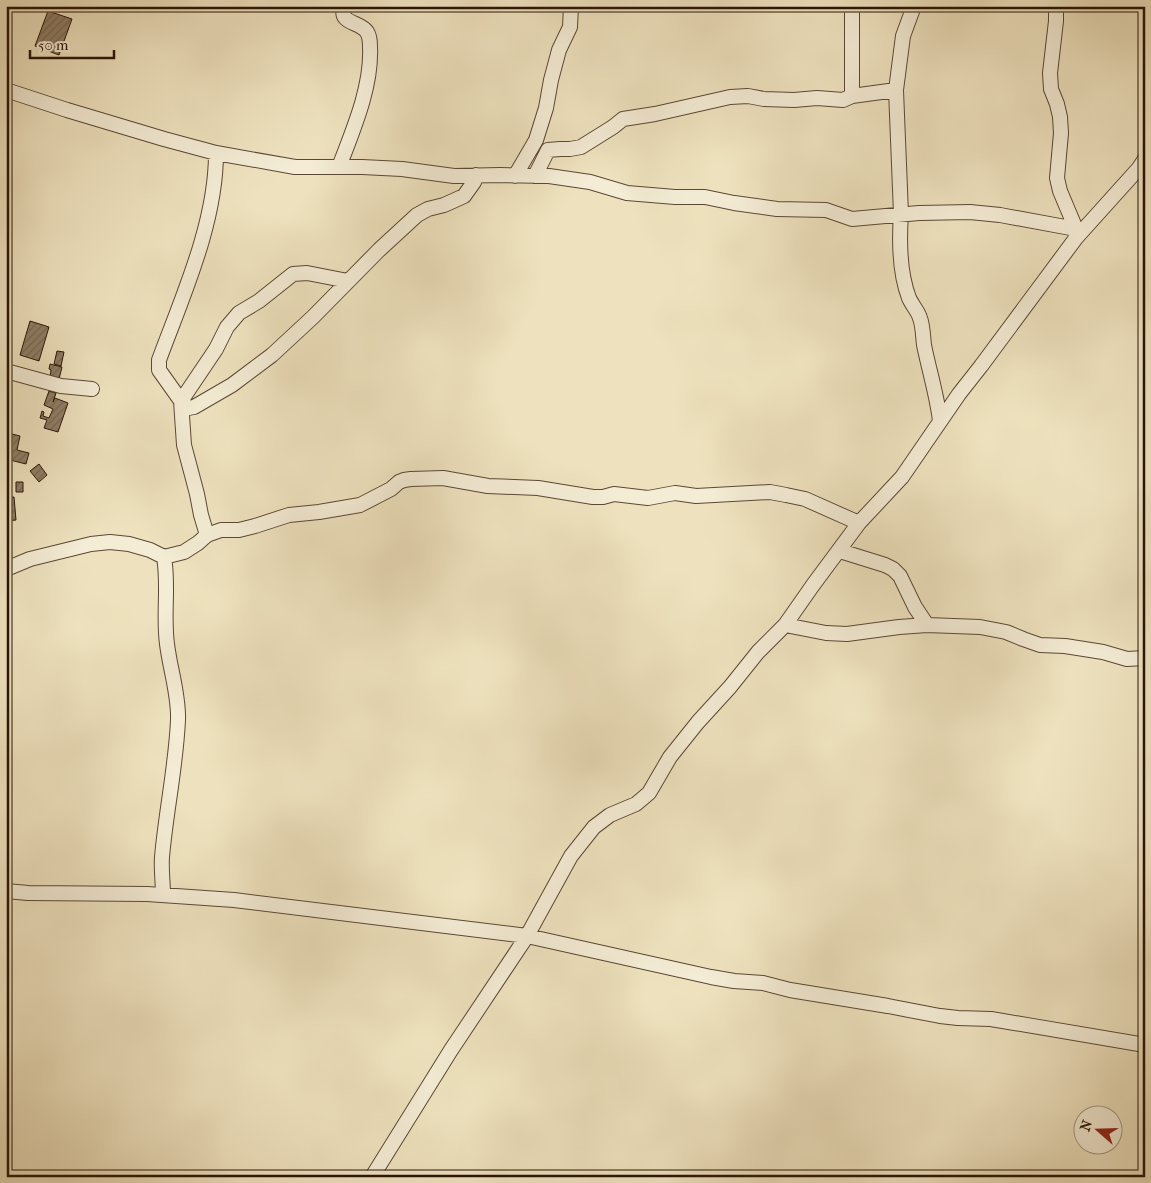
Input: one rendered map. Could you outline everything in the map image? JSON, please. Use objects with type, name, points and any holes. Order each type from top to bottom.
[{"type":"street","points":[[339,167],[356,123],[370,66],[370,45],[367,32],[357,24],[344,18],[343,11],[345,6]]},
{"type":"street","points":[[515,176],[536,140],[560,50],[570,27],[571,6]]},
{"type":"street","points":[[852,6],[852,96]]},
{"type":"street","points":[[914,6],[903,36],[896,90],[901,214],[899,234],[900,256],[908,297],[920,318],[940,420]]},
{"type":"street","points":[[1056,6],[1050,73],[1051,89],[1060,117],[1061,133],[1057,178],[1076,234]]},
{"type":"street","points":[[6,90],[156,137],[216,153],[295,167],[402,169],[454,176],[549,176],[590,182],[627,193],[675,197],[706,197],[777,209],[826,210],[852,219],[901,214],[970,212],[1000,216],[1076,234]]},
{"type":"street","points":[[536,140],[548,150],[581,147],[623,119],[655,114],[730,97],[843,100],[852,96],[896,90]]},
{"type":"street","points":[[535,176],[548,150]]},
{"type":"street","points":[[207,535],[184,445],[182,405],[159,370],[159,360],[198,252],[212,194],[216,169],[216,153]]},
{"type":"street","points":[[372,1177],[451,1050],[527,936],[570,856],[594,828],[610,816],[636,804],[649,793],[670,757],[698,722],[730,687],[758,652],[786,625],[859,523],[902,477],[958,394],[981,366],[1076,234],[1139,168],[1145,159]]},
{"type":"street","points":[[182,405],[194,407],[232,385],[272,355],[417,215],[464,196],[476,176]]},
{"type":"street","points":[[182,405],[227,327],[239,313],[259,301],[293,274],[307,274],[348,281]]},
{"type":"street","points":[[6,371],[61,386],[92,389]]},
{"type":"street","points":[[6,569],[30,558],[91,544],[110,542],[129,544],[150,550],[164,557],[184,552],[207,535],[221,530],[239,530],[289,515],[360,505],[383,494],[404,480],[443,478],[488,486],[538,488],[593,497],[614,494],[648,498],[675,493],[696,496],[770,492],[805,500],[859,523]]},
{"type":"street","points":[[840,551],[893,569],[900,576],[915,607],[927,625]]},
{"type":"street","points":[[163,895],[162,858],[174,773],[178,717],[174,680],[167,644],[166,570],[164,557]]},
{"type":"street","points":[[786,625],[826,633],[847,634],[899,626],[980,627],[1006,632],[1040,644],[1103,652],[1127,659],[1145,658]]},
{"type":"street","points":[[6,891],[28,893],[147,894],[234,900],[527,936],[734,981],[763,983],[790,990],[940,1016],[991,1019],[1145,1045]]},
{"type":"building","points":[[48,11],[72,19],[59,55],[35,46]]},
{"type":"building","points":[[30,321],[49,327],[39,361],[20,355]]},
{"type":"building","points":[[57,351],[64,352],[61,366],[54,364]]},
{"type":"building","points":[[50,364],[62,367],[59,379],[50,377]]},
{"type":"building","points":[[49,391],[56,393],[53,402],[55,398],[68,403],[58,432],[44,428],[47,420],[40,418],[42,411],[44,412],[43,416],[49,418],[53,409],[44,405]]},
{"type":"building","points":[[8,433],[20,436],[17,450],[29,453],[26,464],[6,459],[6,439]]},
{"type":"building","points":[[39,464],[47,475],[39,482],[30,471]]},
{"type":"building","points":[[16,482],[23,482],[23,492],[16,492]]},
{"type":"building","points":[[6,497],[14,497],[16,520],[6,521]]}]
